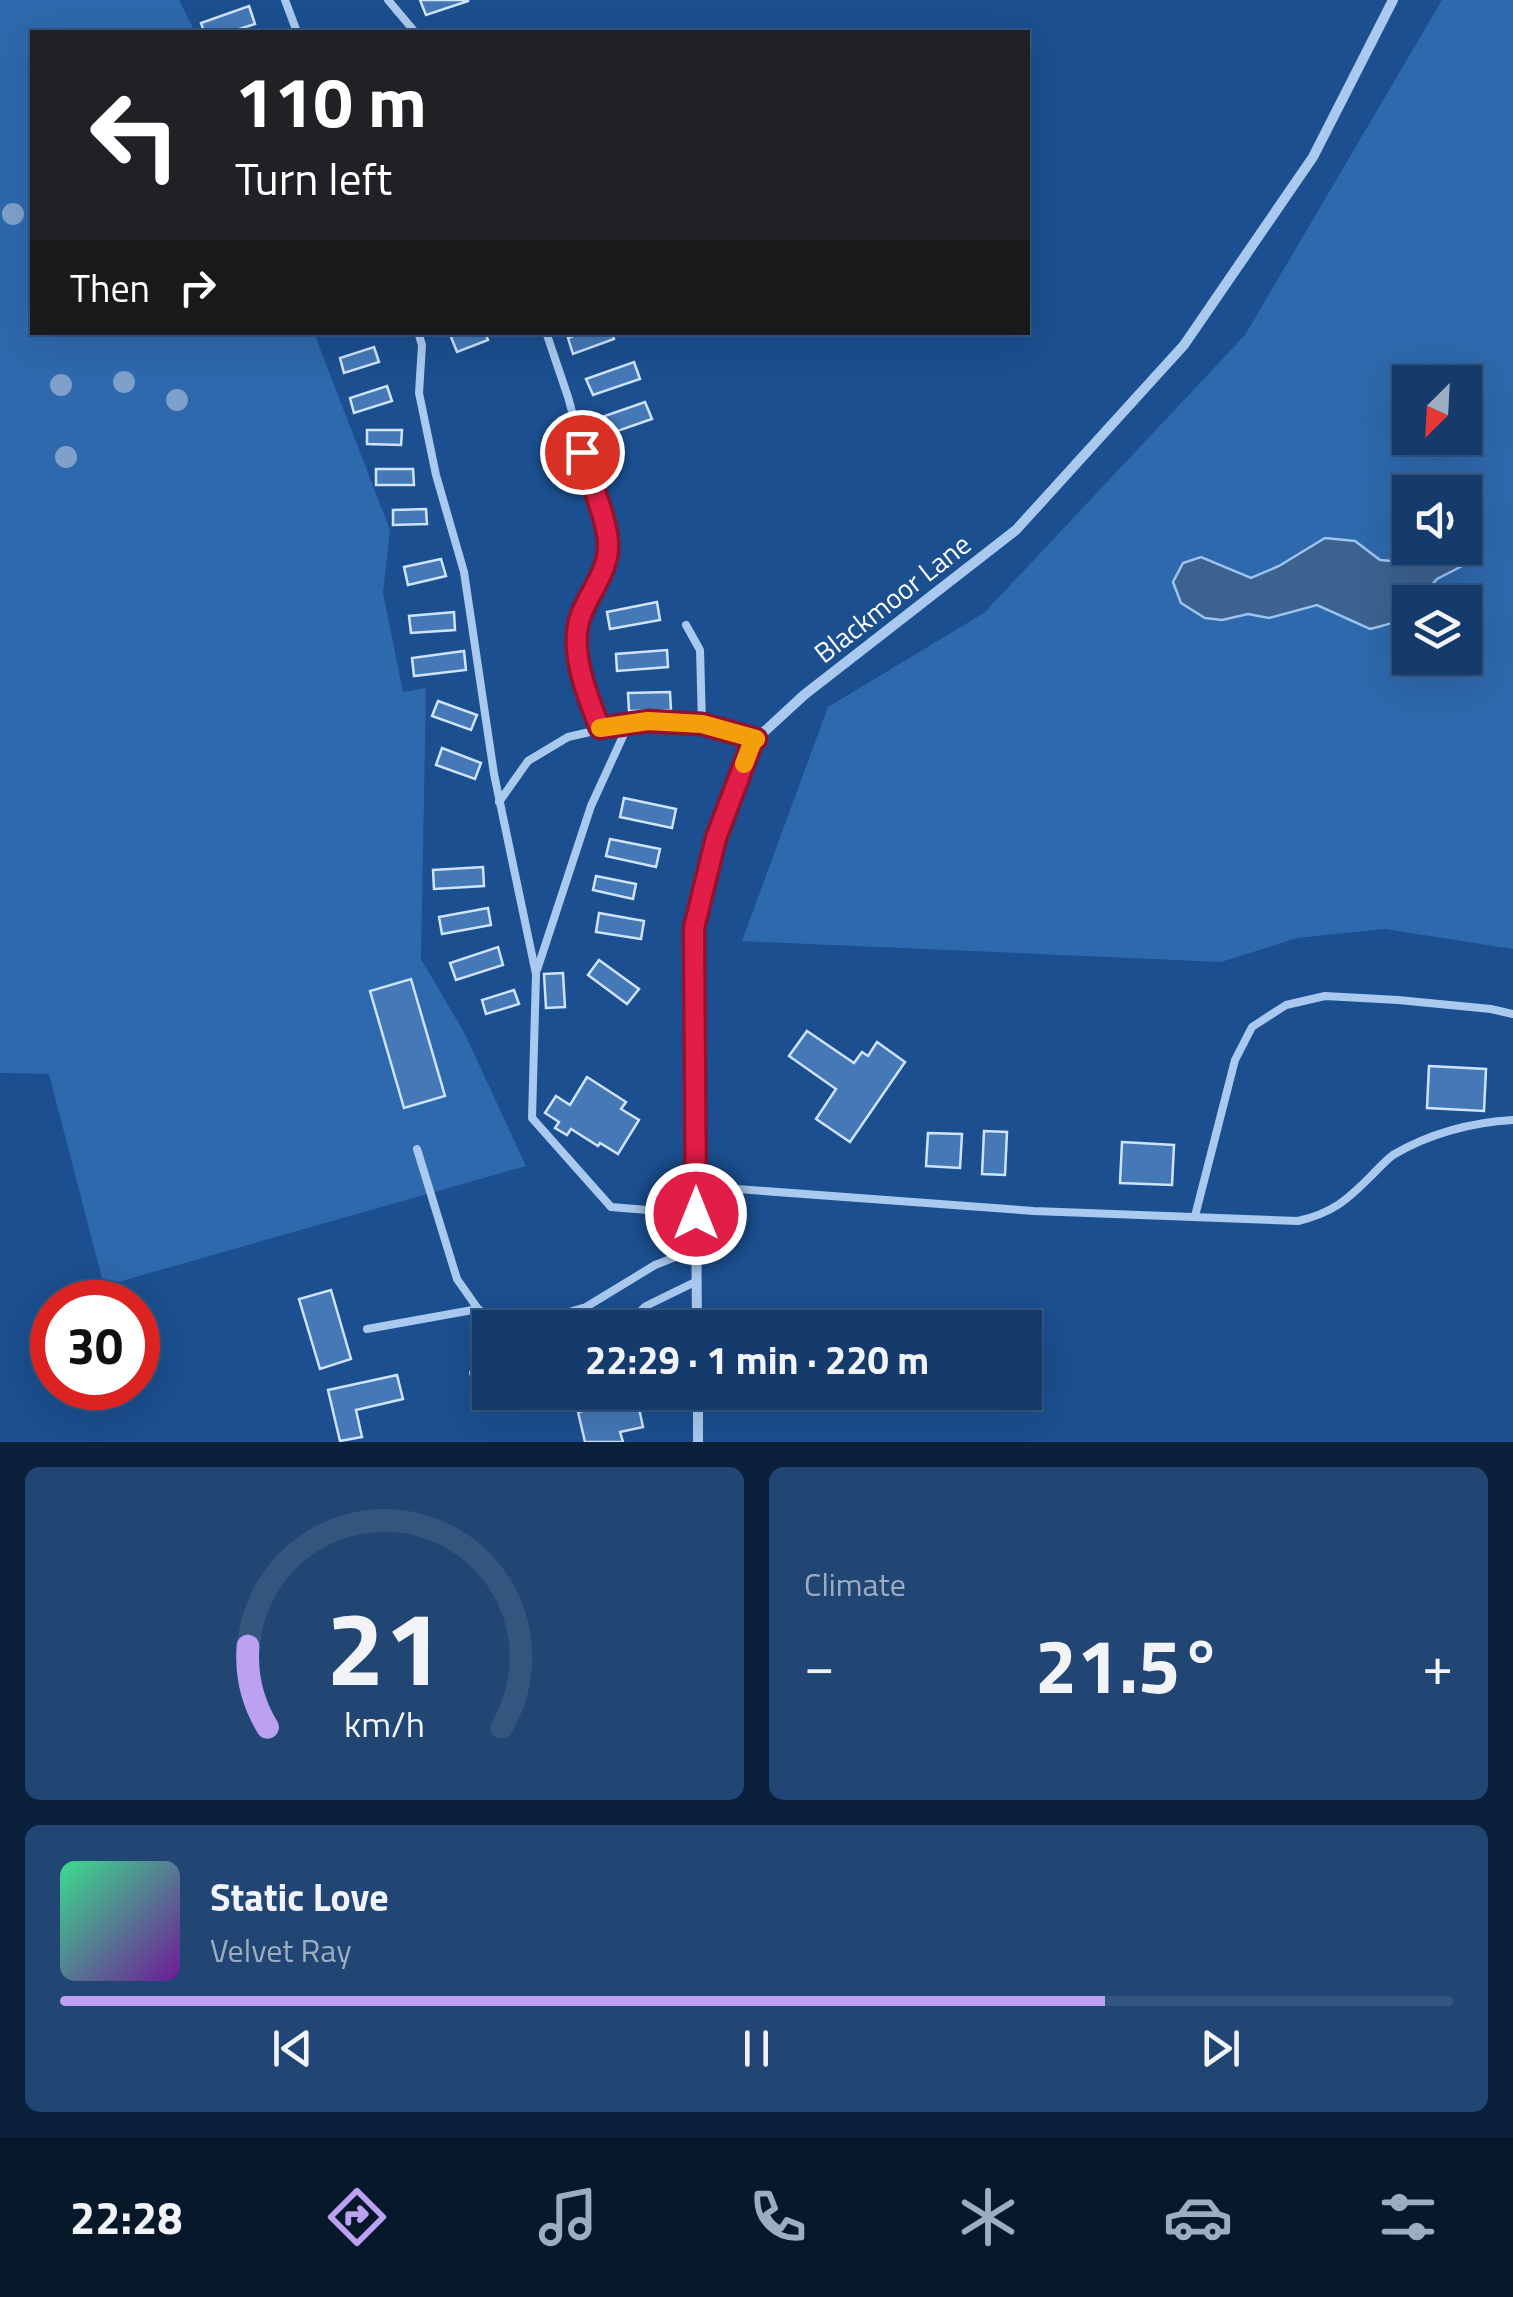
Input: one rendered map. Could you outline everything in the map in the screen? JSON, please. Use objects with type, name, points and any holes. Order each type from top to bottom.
[{"type":"street","name":"Blackmoor Lane","points":[[697,1310],[694,928],[716,838],[752,743],[804,696],[1016,530],[1184,345],[1313,157],[1393,0]]},
{"type":"street","points":[[698,1410],[698,1442]]},
{"type":"lane","points":[[285,0],[296,30]]},
{"type":"lane","points":[[388,0],[413,30]]},
{"type":"lane","points":[[419,335],[422,345],[419,393],[436,476],[464,572],[499,802],[536,974],[532,1118],[611,1207],[696,1214]]},
{"type":"lane","points":[[547,335],[608,542],[598,583],[581,614],[577,631],[586,694],[600,728]]},
{"type":"lane","points":[[686,625],[700,650],[702,724]]},
{"type":"lane","points":[[499,802],[528,761],[568,737],[600,728],[629,723],[702,724],[756,739]]},
{"type":"lane","points":[[536,974],[591,806],[629,723]]},
{"type":"lane","points":[[1195,1216],[1235,1060],[1252,1027],[1286,1005],[1325,996],[1513,1014]]},
{"type":"lane","points":[[696,1186],[1034,1210],[1298,1221],[1342,1204],[1391,1156],[1452,1130],[1484,1121],[1513,1120]]},
{"type":"lane","points":[[417,1149],[457,1279],[478,1309],[494,1320],[552,1316],[586,1307],[655,1265],[696,1249]]},
{"type":"lane","points":[[642,1310],[696,1280]]},
{"type":"lane","points":[[367,1329],[478,1309]]},
{"type":"shaded area","points":[[0,0],[179,0],[194,30],[30,30],[30,335],[315,335],[390,530],[383,593],[403,692],[426,688],[421,959],[464,1032],[526,1166],[125,1280],[102,1280],[49,1074],[0,1073]]},
{"type":"shaded area","points":[[1442,0],[1513,0],[1513,949],[1385,929],[1297,938],[1221,962],[742,941],[828,707],[984,613],[1245,335]]},
{"type":"shaded area","points":[[1325,538],[1355,541],[1380,560],[1392,561],[1392,565],[1464,565],[1432,585],[1392,585],[1392,623],[1370,629],[1317,605],[1269,618],[1248,614],[1222,620],[1205,618],[1181,603],[1173,582],[1183,563],[1201,557],[1251,578]]},
{"type":"building","points":[[420,0],[468,0],[468,1],[426,15]]},
{"type":"building","points":[[249,6],[255,24],[236,30],[203,30],[201,23]]},
{"type":"building","points":[[450,335],[486,335],[488,340],[457,352]]},
{"type":"building","points":[[613,335],[614,339],[573,354],[568,338]]},
{"type":"building","points":[[374,347],[379,362],[344,373],[340,358]]},
{"type":"building","points":[[634,362],[640,379],[593,395],[586,379]]},
{"type":"building","points":[[387,386],[392,401],[354,413],[350,398]]},
{"type":"building","points":[[645,402],[652,419],[606,435],[599,418]]},
{"type":"building","points":[[367,430],[402,430],[401,445],[367,444]]},
{"type":"building","points":[[376,469],[413,469],[414,485],[376,485]]},
{"type":"building","points":[[426,509],[427,524],[393,525],[393,510]]},
{"type":"building","points":[[441,559],[446,576],[408,585],[404,567]]},
{"type":"building","points":[[657,602],[660,620],[610,629],[607,612]]},
{"type":"building","points":[[454,612],[455,630],[411,633],[409,616]]},
{"type":"building","points":[[667,650],[668,667],[617,671],[616,654]]},
{"type":"building","points":[[464,651],[466,670],[414,676],[412,658]]},
{"type":"building","points":[[670,692],[671,710],[629,711],[628,693]]},
{"type":"building","points":[[438,701],[477,715],[471,730],[432,716]]},
{"type":"building","points":[[442,748],[481,763],[475,779],[436,765]]},
{"type":"building","points":[[624,798],[676,809],[672,828],[620,817]]},
{"type":"building","points":[[610,839],[660,849],[656,867],[606,856]]},
{"type":"building","points":[[483,867],[484,886],[434,889],[433,870]]},
{"type":"building","points":[[596,876],[636,884],[633,899],[593,890]]},
{"type":"building","points":[[488,908],[491,925],[442,934],[439,917]]},
{"type":"building","points":[[599,913],[644,921],[641,939],[596,932]]},
{"type":"building","points":[[498,947],[503,965],[456,980],[450,963]]},
{"type":"building","points":[[599,960],[639,989],[627,1004],[588,975]]},
{"type":"building","points":[[563,973],[565,1007],[546,1008],[544,974]]},
{"type":"building","points":[[411,979],[445,1096],[404,1108],[370,991]]},
{"type":"building","points":[[514,990],[519,1004],[486,1014],[482,1000]]},
{"type":"building","points":[[807,1031],[854,1063],[862,1052],[868,1056],[877,1042],[905,1062],[850,1142],[816,1119],[836,1089],[789,1056]]},
{"type":"building","points":[[1429,1066],[1486,1069],[1484,1111],[1427,1108]]},
{"type":"building","points":[[587,1077],[626,1102],[621,1109],[639,1120],[618,1154],[571,1129],[567,1135],[555,1128],[559,1122],[545,1113],[556,1096],[570,1105]]},
{"type":"building","points":[[984,1131],[1007,1132],[1005,1175],[982,1174]]},
{"type":"building","points":[[928,1133],[962,1134],[960,1168],[926,1166]]},
{"type":"building","points":[[1122,1142],[1174,1145],[1172,1185],[1120,1183]]},
{"type":"building","points":[[331,1290],[351,1359],[320,1369],[299,1299]]},
{"type":"building","points":[[397,1375],[403,1399],[356,1410],[362,1437],[340,1441],[328,1390]]},
{"type":"building","points":[[639,1410],[643,1427],[620,1432],[623,1442],[585,1442],[578,1412]]},
{"type":"slow traffic","points":[[600,728],[648,721],[702,724],[756,739],[744,764]]},
{"type":"route","points":[[582,452],[608,542],[598,583],[581,614],[577,631],[586,694],[600,728],[648,721],[702,724],[756,739],[716,838],[694,928],[696,1214]]}]
